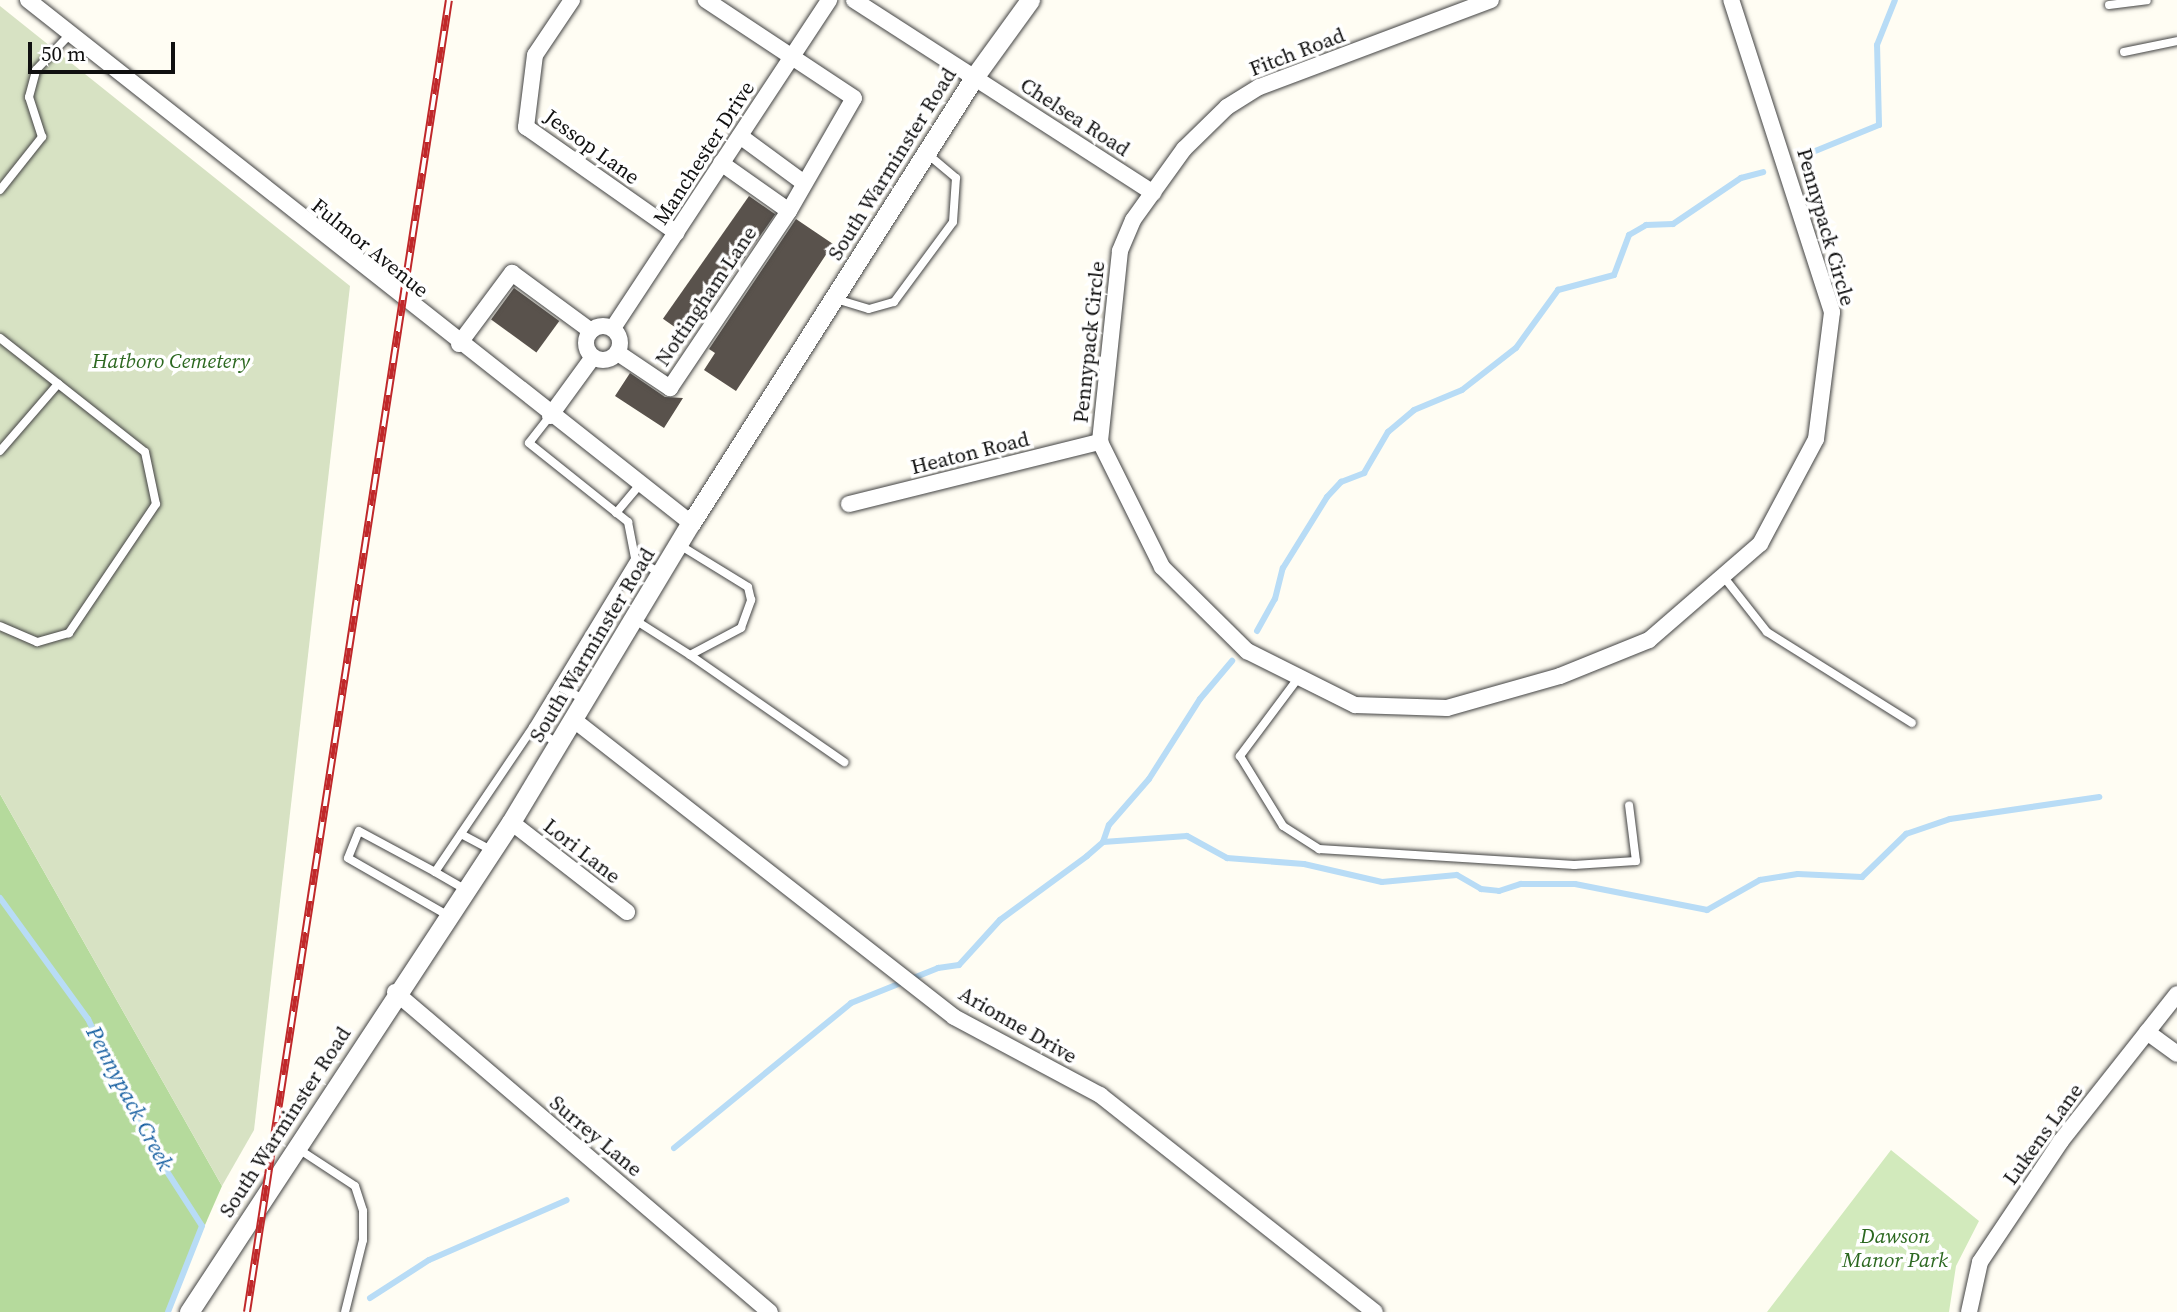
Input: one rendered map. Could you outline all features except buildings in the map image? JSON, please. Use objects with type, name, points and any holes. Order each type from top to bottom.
[{"type":"street","name":"Fulmor Avenue","points":[[28,0],[550,416],[691,523]]},
{"type":"street","name":"Jessop Lane","points":[[572,0],[535,55],[526,127],[677,233]]},
{"type":"street","points":[[706,0],[793,55],[854,98],[789,211],[721,163]]},
{"type":"street","name":"Manchester Drive","points":[[613,328],[828,0]]},
{"type":"street","name":"South Warminster Road","points":[[190,1310],[297,1148],[395,992],[510,822],[587,700],[691,523],[975,76],[1030,0]]},
{"type":"street","name":"Fitch Road","points":[[1153,193],[1184,149],[1227,107],[1259,86],[1491,0]]},
{"type":"street","name":"Pennypack Circle","points":[[1153,193],[1120,251],[1100,442],[1162,566],[1247,651],[1355,705],[1447,708],[1560,676],[1649,640],[1760,544],[1816,439],[1832,312],[1731,0]]},
{"type":"street","name":"Chelsea Road","points":[[858,1],[1153,193]]},
{"type":"street","points":[[740,136],[804,183]]},
{"type":"street","name":"Nottingham Lane","points":[[618,353],[670,388],[789,211]]},
{"type":"street","points":[[459,344],[512,273],[590,331],[613,328],[620,337],[618,353],[603,361],[593,357],[586,342],[590,331]]},
{"type":"street","points":[[550,416],[593,357]]},
{"type":"street","name":"Heaton Road","points":[[849,504],[1100,442]]},
{"type":"street","name":"Arionne Drive","points":[[574,720],[921,986],[954,1017],[1100,1095],[1375,1312]]},
{"type":"street","name":"Lori Lane","points":[[510,822],[627,912]]},
{"type":"street","name":"Surrey Lane","points":[[395,992],[770,1312]]},
{"type":"street","name":"Lukens Lane","points":[[1969,1312],[1980,1262],[2061,1141],[2177,994]]},
{"type":"street","points":[[2147,1032],[2177,1054]]},
{"type":"lane","points":[[2109,5],[2147,0]]},
{"type":"lane","points":[[0,190],[42,137],[29,97],[36,70],[70,34]]},
{"type":"lane","points":[[2124,52],[2177,41]]},
{"type":"lane","points":[[834,298],[869,309],[894,302],[953,222],[956,178],[926,153]]},
{"type":"lane","points":[[0,338],[145,452],[156,504],[69,633],[37,642],[0,626]]},
{"type":"lane","points":[[0,451],[58,384]]},
{"type":"lane","points":[[435,872],[533,727],[635,559],[628,522],[529,443],[550,416]]},
{"type":"lane","points":[[616,513],[640,484]]},
{"type":"lane","points":[[678,544],[723,567],[748,587],[751,600],[741,628],[690,655]]},
{"type":"lane","points":[[635,559],[661,574]]},
{"type":"lane","points":[[1723,576],[1767,632],[1912,723]]},
{"type":"lane","points":[[634,620],[690,655],[844,762]]},
{"type":"lane","points":[[1299,677],[1240,756],[1283,826],[1319,849],[1574,865],[1636,862],[1629,805]]},
{"type":"lane","points":[[558,686],[587,700]]},
{"type":"lane","points":[[533,727],[560,744]]},
{"type":"lane","points":[[447,915],[348,858],[359,831],[465,889]]},
{"type":"lane","points":[[461,834],[491,850]]},
{"type":"lane","points":[[297,1148],[355,1186],[363,1211],[363,1240],[345,1312]]},
{"type":"green space","name":"Hatboro Cemetery","points":[[0,6],[350,286],[254,1130],[222,1186],[0,794]]},
{"type":"green space","points":[[0,794],[222,1186],[167,1312],[0,1312]]},
{"type":"green space","name":"Dawson Manor Park","points":[[1891,1150],[1979,1221],[1956,1266],[1949,1312],[1767,1312]]},
{"type":"waterway","points":[[1803,156],[1879,125],[1877,45],[1895,0]]},
{"type":"waterway","points":[[1257,631],[1275,599],[1283,568],[1327,497],[1341,482],[1364,473],[1388,432],[1414,410],[1462,390],[1516,348],[1558,290],[1614,275],[1629,235],[1646,225],[1673,224],[1741,178],[1763,172]]},
{"type":"waterway","points":[[674,1148],[851,1003],[938,968],[959,965],[1000,920],[1087,856],[1103,842],[1109,825],[1149,779],[1200,699],[1232,661]]},
{"type":"waterway","points":[[1103,842],[1187,836],[1227,858],[1304,864],[1382,882],[1457,875],[1481,889],[1499,891],[1521,884],[1575,884],[1707,910],[1760,880],[1798,874],[1862,877],[1906,834],[1950,819],[2099,797]]},
{"type":"waterway","name":"Pennypack Creek","points":[[0,898],[88,1019],[146,1139],[202,1226],[168,1312]]},
{"type":"waterway","points":[[370,1298],[429,1260],[567,1200]]},
{"type":"railway","points":[[247,1312],[449,0]]}]
